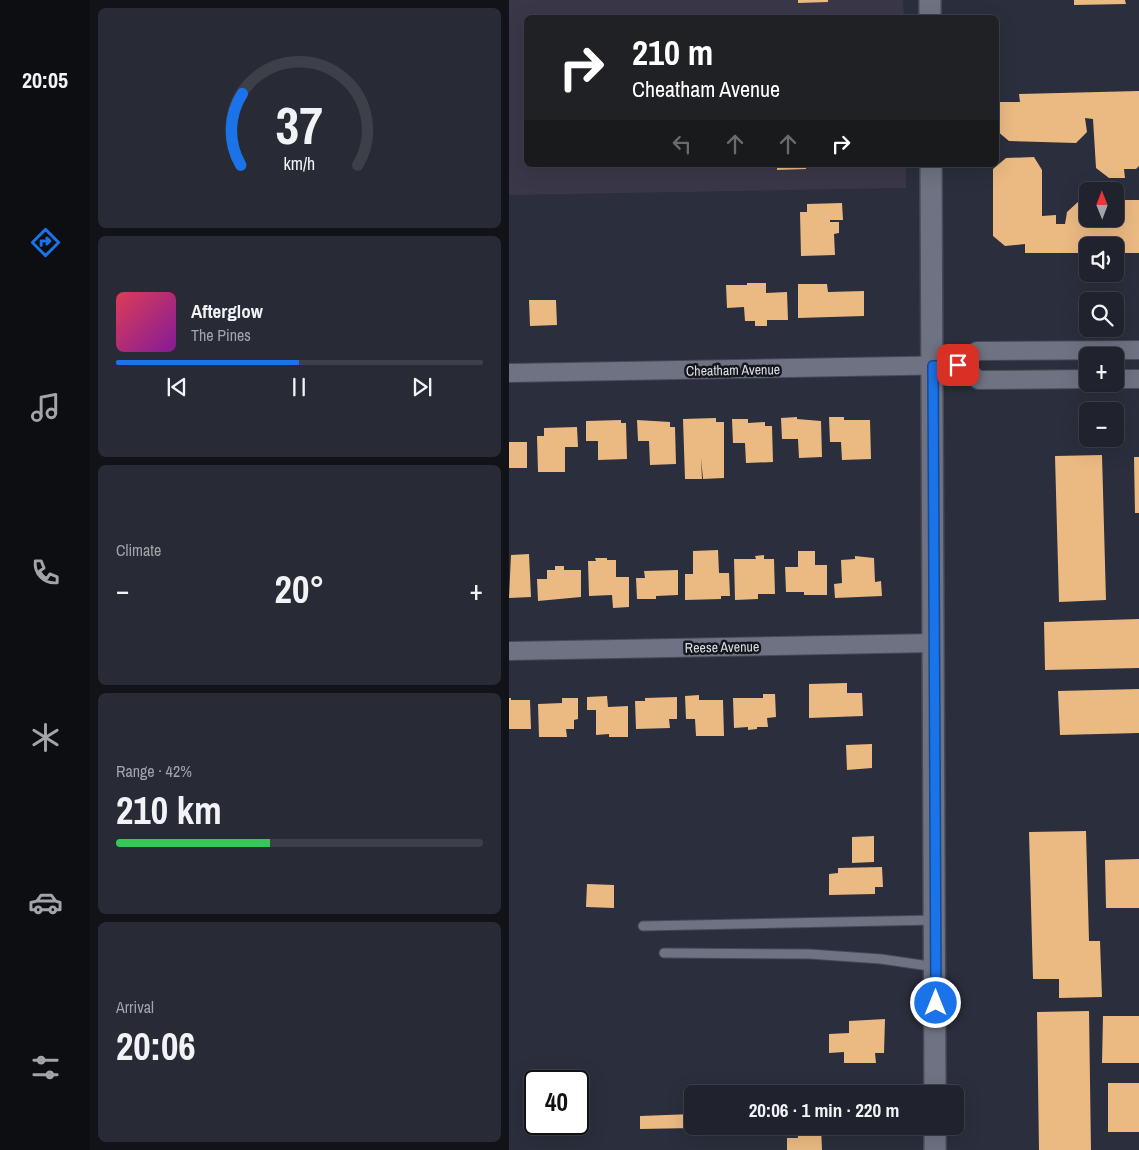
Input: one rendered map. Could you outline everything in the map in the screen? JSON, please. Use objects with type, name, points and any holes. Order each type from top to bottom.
[{"type":"street","points":[[930,0],[931,15]]},
{"type":"street","points":[[931,167],[936,920],[935,1085]]},
{"type":"street","points":[[1079,379],[979,380],[958,365],[977,351],[1139,350]]},
{"type":"street","name":"Cheatham Avenue","points":[[509,374],[958,365]]},
{"type":"street","points":[[1124,379],[1139,379]]},
{"type":"street","name":"Reese Avenue","points":[[509,651],[934,643]]},
{"type":"street","points":[[935,1135],[935,1150]]},
{"type":"lane","points":[[643,926],[936,920]]},
{"type":"lane","points":[[663,952],[809,954],[881,959],[936,967]]},
{"type":"shaded area","points":[[509,0],[903,0],[904,15],[524,15],[524,167],[906,167],[906,188],[509,195]]},
{"type":"building","points":[[798,0],[828,0],[828,2],[798,3]]},
{"type":"building","points":[[1074,0],[1125,0],[1126,4],[1074,5]]},
{"type":"building","points":[[1140,91],[1140,165],[1136,169],[1124,169],[1125,178],[1109,178],[1096,168],[1093,119],[1085,118],[1087,132],[1076,143],[1009,141],[999,133],[999,102],[1020,102],[1019,94]]},
{"type":"building","points":[[1034,157],[1042,170],[1042,216],[1056,215],[1056,224],[1065,224],[1067,212],[1079,201],[1079,228],[1124,228],[1124,200],[1140,200],[1140,253],[1124,253],[1124,237],[1079,237],[1079,253],[1025,253],[1025,244],[1005,246],[993,236],[993,169],[999,167],[999,164],[1006,158]]},
{"type":"building","points":[[777,167],[806,167],[806,169],[777,170]]},
{"type":"building","points":[[842,203],[843,220],[830,220],[830,222],[839,222],[839,233],[834,234],[835,255],[801,256],[800,212],[807,212],[807,204]]},
{"type":"building","points":[[747,283],[766,283],[766,293],[787,292],[788,320],[767,320],[767,326],[755,326],[755,321],[745,321],[744,307],[727,308],[726,285],[747,285]]},
{"type":"building","points":[[798,284],[827,284],[828,292],[864,291],[864,316],[798,318]]},
{"type":"building","points":[[529,300],[556,300],[557,325],[530,326]]},
{"type":"building","points":[[797,417],[797,419],[821,421],[822,457],[799,458],[798,439],[782,439],[781,418]]},
{"type":"building","points":[[829,417],[844,417],[844,420],[870,420],[871,459],[842,460],[841,442],[830,442]]},
{"type":"building","points":[[716,418],[716,422],[724,422],[724,478],[703,479],[701,458],[702,479],[685,479],[683,419]]},
{"type":"building","points":[[732,419],[748,419],[748,423],[765,422],[765,426],[772,426],[773,462],[746,463],[745,443],[733,443]]},
{"type":"building","points":[[621,420],[621,423],[626,423],[627,459],[598,460],[598,441],[586,441],[586,421]]},
{"type":"building","points":[[637,420],[670,422],[670,427],[675,427],[676,464],[650,465],[649,441],[638,441]]},
{"type":"building","points":[[577,427],[578,447],[565,447],[565,472],[538,472],[537,436],[544,436],[544,428]]},
{"type":"building","points":[[509,442],[527,442],[527,468],[509,468]]},
{"type":"building","points":[[1102,455],[1106,600],[1059,602],[1055,456]]},
{"type":"building","points":[[1134,457],[1140,457],[1140,513],[1135,513]]},
{"type":"building","points":[[718,550],[719,573],[729,573],[730,596],[721,596],[721,599],[685,600],[685,574],[693,574],[693,551]]},
{"type":"building","points":[[798,551],[815,551],[815,565],[827,565],[827,595],[804,595],[804,592],[786,592],[785,567],[798,567]]},
{"type":"building","points":[[529,554],[531,597],[509,598],[511,555]]},
{"type":"building","points":[[764,555],[764,559],[774,559],[775,594],[758,594],[758,599],[735,600],[734,559],[756,559],[755,556]]},
{"type":"building","points":[[855,556],[874,558],[875,582],[881,581],[882,596],[835,598],[834,584],[842,583],[841,560],[855,559]]},
{"type":"building","points":[[595,558],[616,560],[616,577],[629,577],[629,607],[613,608],[612,595],[589,596],[588,561],[596,561]]},
{"type":"building","points":[[555,566],[564,566],[564,570],[581,570],[581,597],[538,601],[537,579],[547,579],[547,570],[555,570]]},
{"type":"building","points":[[678,570],[678,595],[656,596],[656,599],[637,599],[636,578],[645,578],[644,571]]},
{"type":"building","points":[[1140,619],[1140,668],[1045,670],[1044,622]]},
{"type":"building","points":[[847,683],[847,693],[862,693],[863,716],[809,718],[809,684]]},
{"type":"building","points":[[1140,689],[1140,733],[1060,735],[1058,691]]},
{"type":"building","points":[[763,694],[775,694],[776,717],[767,718],[768,727],[757,727],[757,729],[748,730],[748,727],[734,728],[733,698],[763,698]]},
{"type":"building","points":[[699,695],[699,700],[723,700],[724,736],[696,736],[695,719],[686,719],[685,696]]},
{"type":"building","points":[[607,696],[608,707],[628,706],[628,737],[609,737],[609,734],[596,735],[596,710],[587,710],[587,697]]},
{"type":"building","points":[[677,697],[677,719],[669,719],[670,728],[636,729],[635,701],[645,701],[645,698]]},
{"type":"building","points":[[509,698],[511,700],[530,700],[531,729],[509,729]]},
{"type":"building","points":[[562,698],[578,698],[578,719],[574,720],[574,729],[566,729],[567,737],[539,737],[538,704],[562,703]]},
{"type":"building","points":[[872,744],[872,768],[847,770],[846,745]]},
{"type":"building","points":[[1086,831],[1089,941],[1100,941],[1102,997],[1059,998],[1059,979],[1033,979],[1029,832]]},
{"type":"building","points":[[874,836],[874,862],[852,863],[852,837]]},
{"type":"building","points":[[1140,859],[1140,908],[1106,908],[1105,860]]},
{"type":"building","points":[[882,867],[883,887],[875,887],[875,894],[829,895],[829,874],[838,873],[838,868]]},
{"type":"building","points":[[587,884],[614,885],[614,908],[586,907]]},
{"type":"building","points":[[1089,1011],[1091,1150],[1039,1150],[1037,1012]]},
{"type":"building","points":[[1103,1016],[1140,1016],[1140,1063],[1102,1063]]},
{"type":"building","points":[[885,1019],[884,1053],[875,1053],[876,1063],[844,1063],[844,1052],[829,1053],[829,1034],[849,1033],[849,1021]]},
{"type":"building","points":[[1108,1083],[1140,1083],[1140,1132],[1108,1132]]},
{"type":"building","points":[[684,1114],[684,1128],[640,1129],[640,1116]]},
{"type":"building","points":[[798,1135],[821,1135],[822,1150],[787,1150],[787,1138],[798,1138]]},
{"type":"route","points":[[936,1003],[933,366],[958,365]]}]
